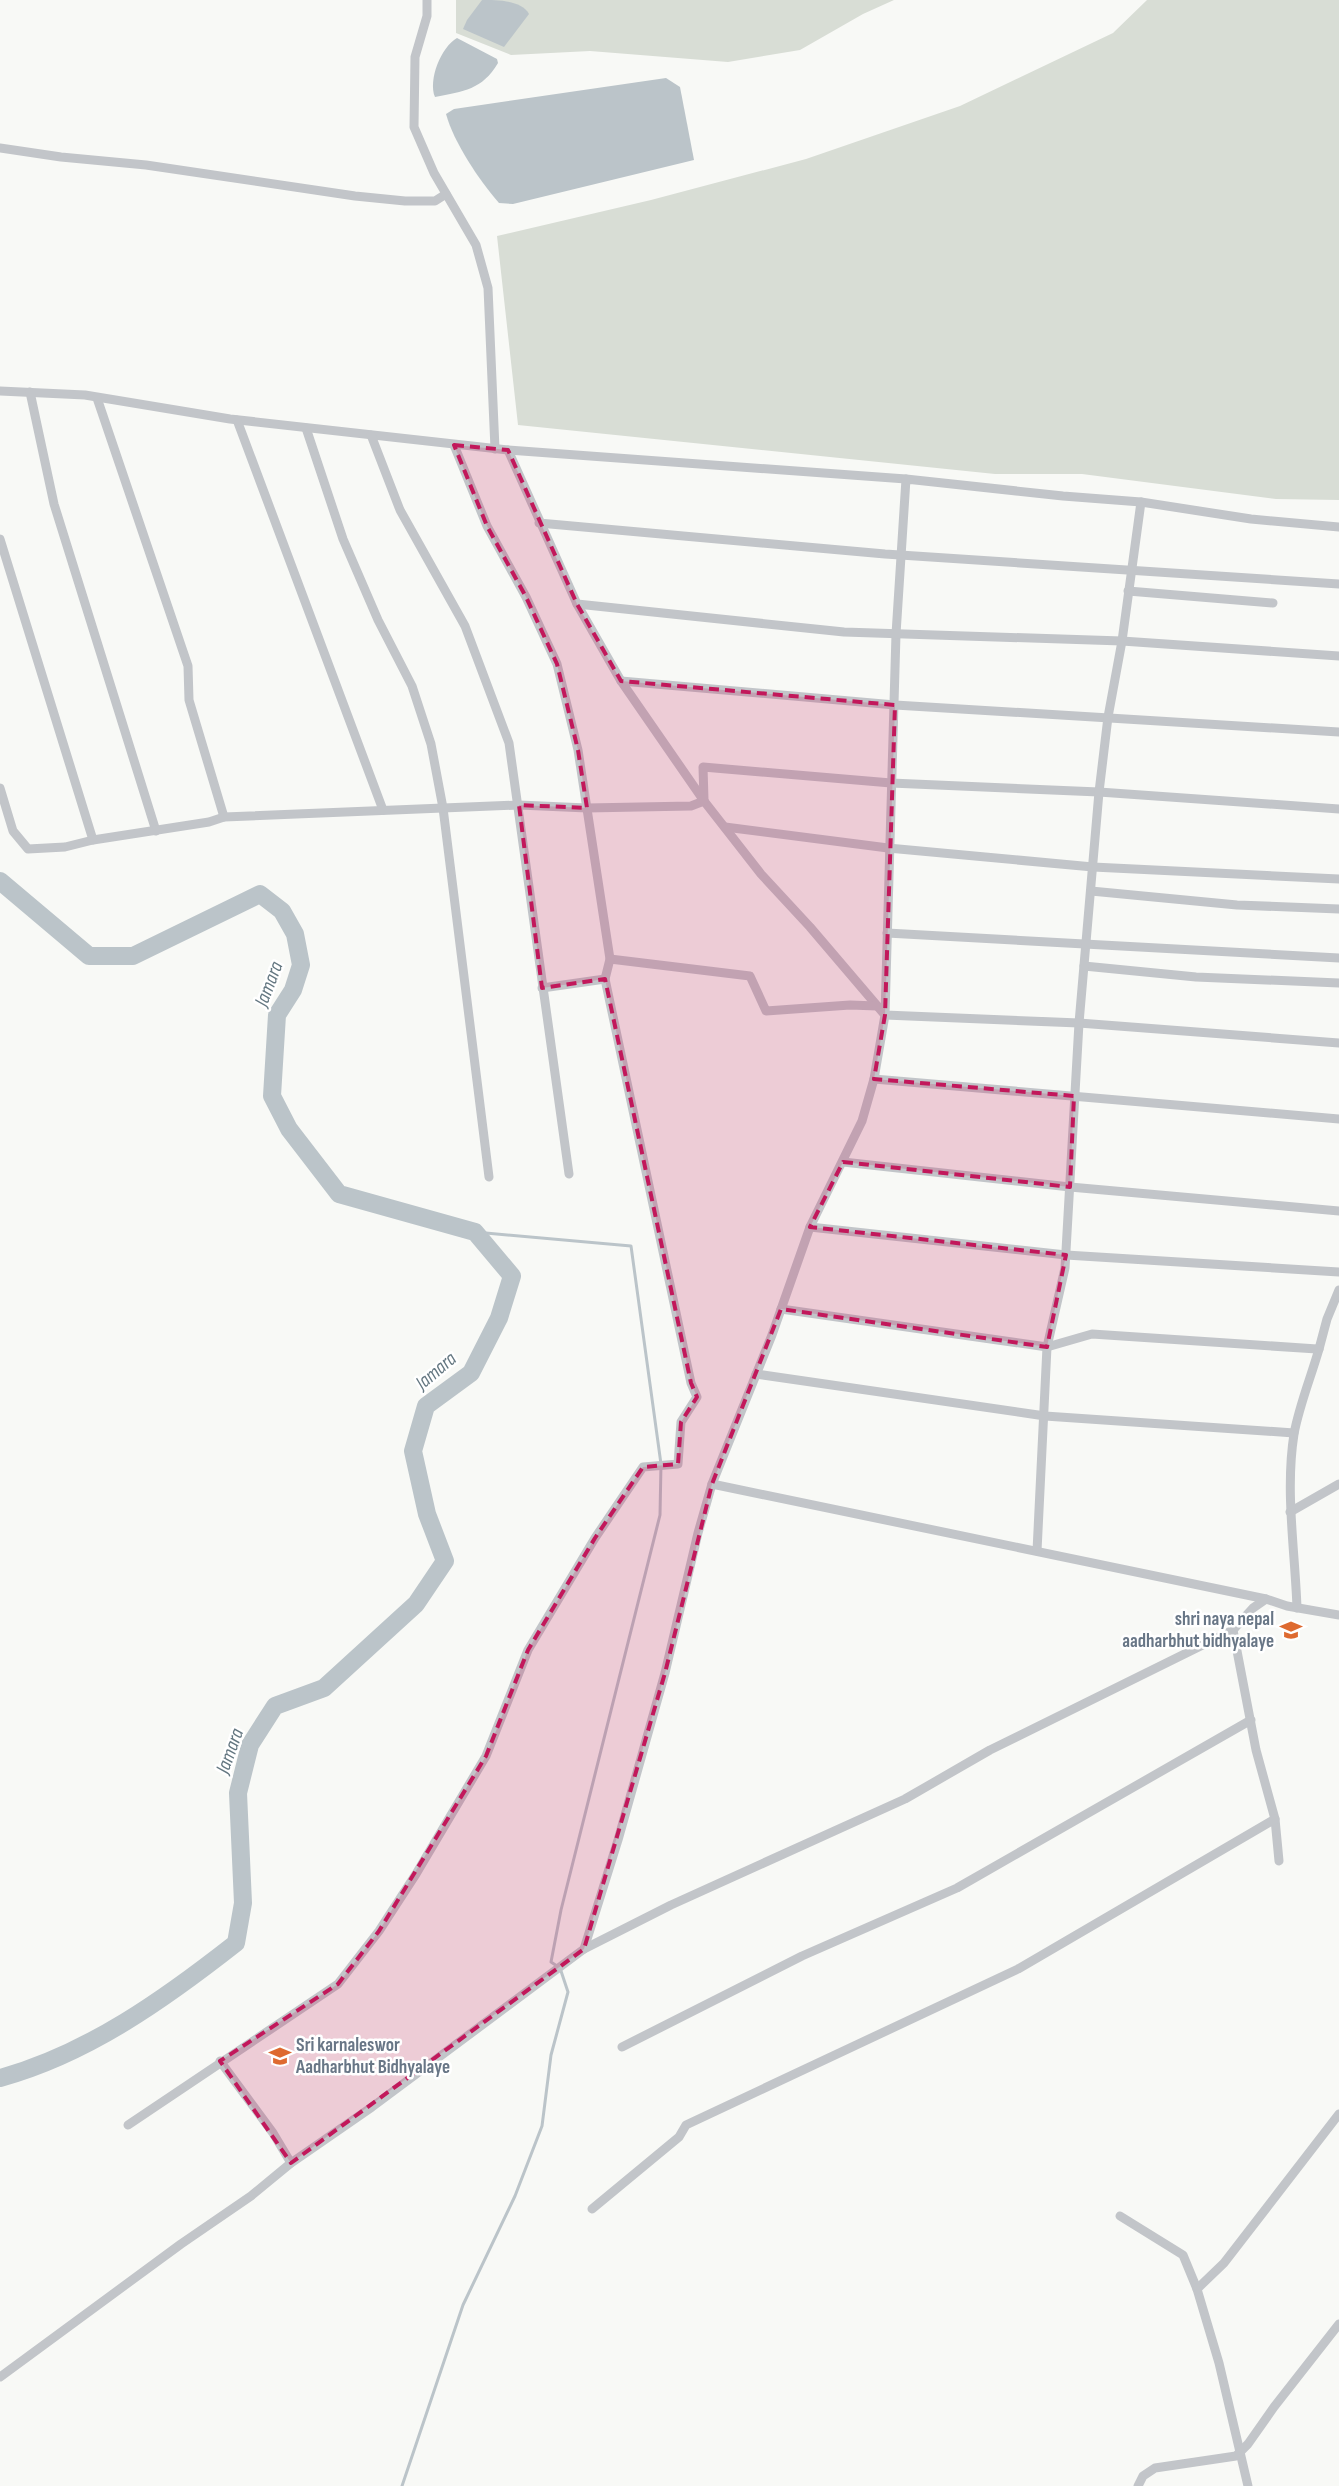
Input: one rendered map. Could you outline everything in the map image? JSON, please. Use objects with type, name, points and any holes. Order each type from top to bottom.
[{"type":"street","points":[[427,0],[426,16],[415,57],[414,127],[434,173],[476,245],[488,288],[495,449]]},
{"type":"street","points":[[0,148],[62,157],[146,165],[356,196],[405,201],[435,200],[446,194]]},
{"type":"street","points":[[0,391],[97,398],[236,420],[454,445],[906,479],[1063,496],[1141,502],[1251,519],[1339,526]]},
{"type":"street","points":[[30,392],[54,504],[156,831]]},
{"type":"street","points":[[97,398],[188,666],[189,700],[224,817]]},
{"type":"street","points":[[236,420],[383,810]]},
{"type":"street","points":[[306,428],[343,539],[378,620],[412,686],[431,744],[443,808],[489,1177]]},
{"type":"street","points":[[371,435],[400,510],[465,626],[509,744],[519,805],[542,988],[570,1174]]},
{"type":"street","points":[[128,2125],[220,2061],[338,1984],[379,1931],[416,1874],[486,1756],[528,1650],[595,1538],[643,1467],[678,1464],[681,1422],[698,1397],[691,1383],[605,979],[610,958],[578,750],[557,664],[526,597],[486,526],[454,445]]},
{"type":"street","points":[[508,450],[539,523],[577,604],[621,681],[704,801],[726,827],[760,874],[810,926],[884,1015],[1080,1024],[1339,1043]]},
{"type":"street","points":[[584,1949],[618,1840],[657,1700],[712,1484],[781,1309],[810,1227],[862,1121],[874,1079],[884,1015],[896,634],[906,479]]},
{"type":"street","points":[[1038,1551],[1047,1347],[1065,1268],[1074,1096],[1099,792],[1108,717],[1122,641],[1141,502]]},
{"type":"street","points":[[539,523],[900,555],[1339,584]]},
{"type":"street","points":[[0,539],[93,840]]},
{"type":"street","points":[[1128,591],[1273,603]]},
{"type":"street","points":[[577,604],[844,632],[1122,641],[1339,656]]},
{"type":"street","points":[[621,681],[895,705],[1339,732]]},
{"type":"street","points":[[704,801],[703,767],[891,783],[1099,792],[1339,809]]},
{"type":"street","points":[[0,788],[13,831],[28,849],[65,847],[93,840],[156,831],[224,817],[519,805],[587,808],[691,806],[704,801]]},
{"type":"street","points":[[726,827],[888,848],[1093,867],[1339,879]]},
{"type":"street","points":[[1091,891],[1237,905],[1339,909]]},
{"type":"street","points":[[888,933],[1339,958]]},
{"type":"street","points":[[610,958],[750,976],[766,1011],[850,1005],[877,1006]]},
{"type":"street","points":[[1084,966],[1196,977],[1339,983]]},
{"type":"street","points":[[542,988],[605,979]]},
{"type":"street","points":[[874,1079],[1339,1119]]},
{"type":"street","points":[[842,1162],[1070,1187],[1339,1211]]},
{"type":"street","points":[[810,1227],[1066,1255],[1339,1272]]},
{"type":"street","points":[[1297,1608],[1290,1512],[1291,1460],[1294,1433],[1327,1319],[1339,1290]]},
{"type":"street","points":[[781,1309],[1047,1347],[1092,1334],[1319,1349]]},
{"type":"street","points":[[756,1374],[1045,1416],[1294,1433]]},
{"type":"street","points":[[712,1484],[1266,1599],[1297,1608],[1339,1615]]},
{"type":"street","points":[[1290,1512],[1339,1484]]},
{"type":"street","points":[[0,2377],[181,2244],[251,2196],[291,2163],[372,2107],[584,1949],[671,1905],[905,1798],[998,1746],[1144,1672],[1233,1630],[1253,1608],[1266,1599]]},
{"type":"street","points":[[1233,1630],[1256,1750],[1275,1819],[1279,1861]]},
{"type":"street","points":[[622,2046],[802,1956],[957,1888],[1251,1720]]},
{"type":"street","points":[[592,2209],[679,2137],[686,2125],[1018,1969],[1275,1819]]},
{"type":"street","points":[[220,2061],[273,2133],[291,2163]]},
{"type":"street","points":[[1197,2289],[1224,2263],[1339,2114]]},
{"type":"street","points":[[1120,2216],[1183,2255],[1197,2289],[1219,2363],[1248,2486]]},
{"type":"street","points":[[1138,2486],[1144,2476],[1155,2468],[1178,2463],[1236,2456],[1339,2324]]},
{"type":"highlighted area","points":[[454,445],[508,450],[577,604],[621,681],[895,705],[885,1015],[874,1079],[1074,1096],[1070,1187],[843,1162],[810,1227],[1066,1255],[1047,1347],[781,1309],[712,1484],[665,1673],[584,1949],[291,2163],[220,2061],[338,1984],[379,1931],[486,1756],[528,1650],[595,1538],[643,1467],[678,1464],[681,1422],[697,1397],[691,1383],[605,979],[542,988],[519,805],[587,808],[578,750],[557,664],[526,597],[487,526]]},
{"type":"shaded area","points":[[456,0],[894,0],[863,14],[800,50],[728,62],[590,51],[511,55],[456,33]]},
{"type":"shaded area","points":[[482,0],[515,3],[526,9],[529,14],[504,47],[463,29],[467,20]]},
{"type":"shaded area","points":[[1147,0],[1339,0],[1339,500],[1276,499],[1082,474],[995,474],[518,425],[497,236],[651,200],[806,159],[960,106],[1113,33]]},
{"type":"shaded area","points":[[457,38],[497,59],[498,63],[492,72],[479,84],[463,91],[435,97],[433,82],[437,64],[451,42]]},
{"type":"shaded area","points":[[666,78],[680,87],[694,160],[513,204],[499,203],[483,183],[461,149],[446,114],[454,109]]},
{"type":"waterway","name":"Jamara","points":[[0,881],[89,956],[133,956],[260,894],[282,911],[295,934],[301,965],[293,990],[277,1015],[272,1096],[289,1129],[339,1194],[475,1232],[512,1276],[499,1318],[471,1373],[426,1406],[413,1451],[427,1514],[445,1561],[416,1604],[324,1688],[275,1706],[250,1745],[238,1793],[243,1903],[236,1943],[154,2004],[125,2022],[64,2055],[33,2068],[0,2078]]},
{"type":"waterway","points":[[402,2486],[463,2305],[515,2196],[542,2126],[551,2055],[568,1992],[560,1968],[551,1962],[561,1910],[660,1515],[661,1464],[631,1246],[475,1232]]},
{"type":"place","name":"shri naya nepal aadharbhut bidhyalaye","points":[[1291,1630]]},
{"type":"place","name":"Sri karnaleswor Aadharbhut Bidhyalaye","points":[[280,2056]]}]
